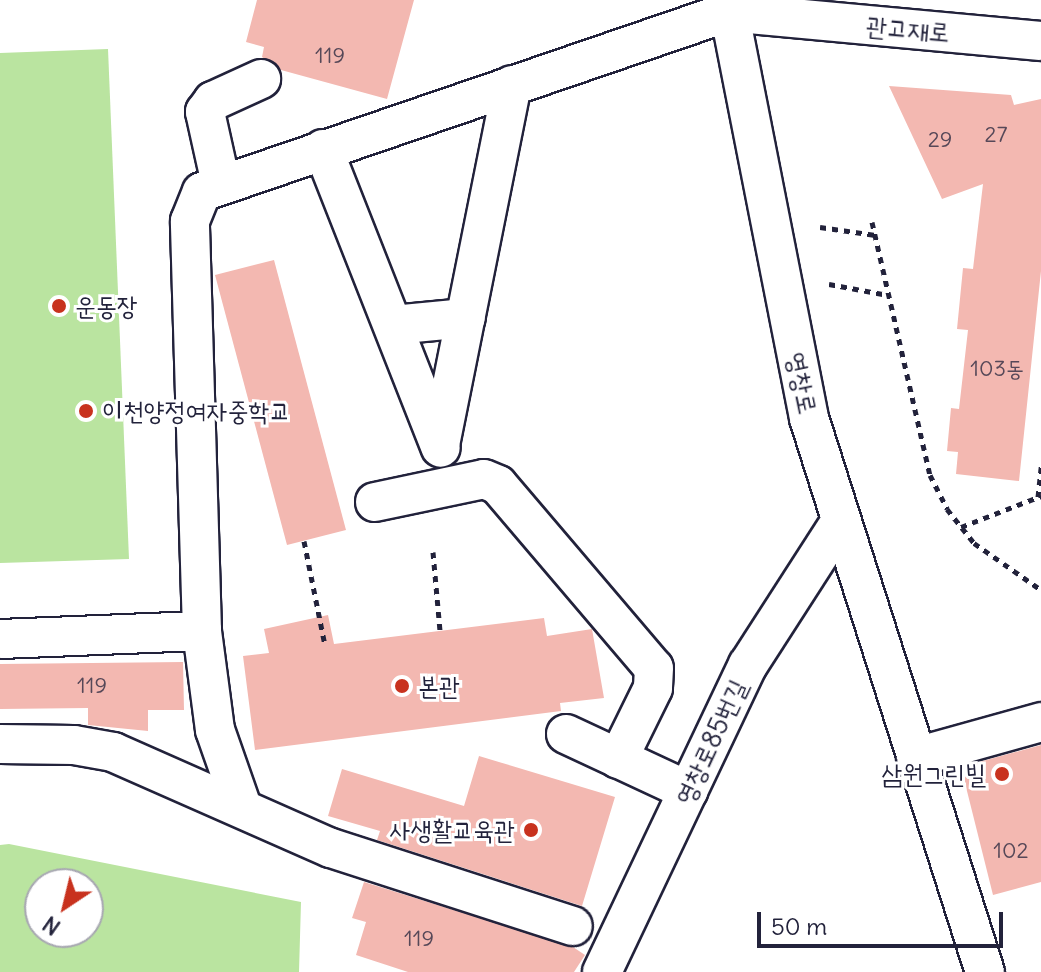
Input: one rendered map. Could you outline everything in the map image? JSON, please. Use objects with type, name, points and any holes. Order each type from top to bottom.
[{"type":"street","name":"관고재로","points":[[727,6],[1041,41]]},
{"type":"street","points":[[242,807],[215,730],[202,631],[190,221],[195,201],[221,184],[512,85],[727,6]]},
{"type":"street","name":"영창로","points":[[727,6],[806,403],[839,524],[985,972]]},
{"type":"street","points":[[221,184],[205,112],[213,101],[261,79]]},
{"type":"street","points":[[440,445],[512,85]]},
{"type":"street","points":[[323,149],[456,485]]},
{"type":"street","points":[[393,325],[466,318]]},
{"type":"street","points":[[375,502],[484,479],[498,485],[654,668],[653,688],[618,759]]},
{"type":"street","name":"영창로85번길","points":[[602,972],[748,665],[839,524]]},
{"type":"street","points":[[0,639],[202,631]]},
{"type":"street","points":[[916,757],[1041,722]]},
{"type":"street","points":[[566,734],[688,791]]},
{"type":"street","points":[[0,744],[74,745],[113,752],[331,848],[573,926]]},
{"type":"path","points":[[872,222],[930,475],[961,527],[1004,567],[1041,590]]},
{"type":"path","points":[[820,227],[875,235]]},
{"type":"path","points":[[829,284],[888,295]]},
{"type":"path","points":[[961,527],[1039,497],[1041,466]]},
{"type":"path","points":[[304,541],[325,645]]},
{"type":"path","points":[[433,552],[440,631]]},
{"type":"green space","name":"운동장","points":[[108,49],[129,559],[0,563],[0,53]]},
{"type":"green space","points":[[9,844],[301,902],[299,972],[0,972],[0,845]]},
{"type":"building","points":[[257,0],[414,0],[387,99],[281,70],[262,57],[264,47],[246,42]]},
{"type":"building","points":[[889,86],[1011,95],[1014,105],[1041,99],[1041,271],[1019,481],[956,474],[958,452],[947,451],[951,408],[959,409],[968,330],[957,329],[963,268],[973,269],[983,184],[942,199]]},
{"type":"building","points":[[274,260],[346,530],[287,545],[215,275]]},
{"type":"building","name":"본관","points":[[328,615],[334,644],[544,618],[547,636],[592,629],[604,698],[560,703],[561,711],[255,750],[243,656],[269,653],[264,629]]},
{"type":"building","points":[[183,662],[184,710],[148,710],[148,731],[88,725],[88,708],[0,709],[0,664]]},
{"type":"building","points":[[1041,745],[1041,882],[993,895],[961,767]]},
{"type":"building","name":"사생활교육관","points":[[479,756],[615,797],[582,906],[377,840],[380,831],[328,816],[342,769],[464,806]]},
{"type":"building","points":[[364,882],[573,947],[585,955],[574,972],[408,972],[356,955],[366,922],[352,918]]},
{"type":"place","name":"운동장","points":[[59,306]]},
{"type":"place","name":"이천양정여자중학교","points":[[86,411]]},
{"type":"place","name":"본관","points":[[402,686]]},
{"type":"place","name":"삼원그린빌","points":[[1002,774]]},
{"type":"place","name":"사생활교육관","points":[[531,830]]}]
